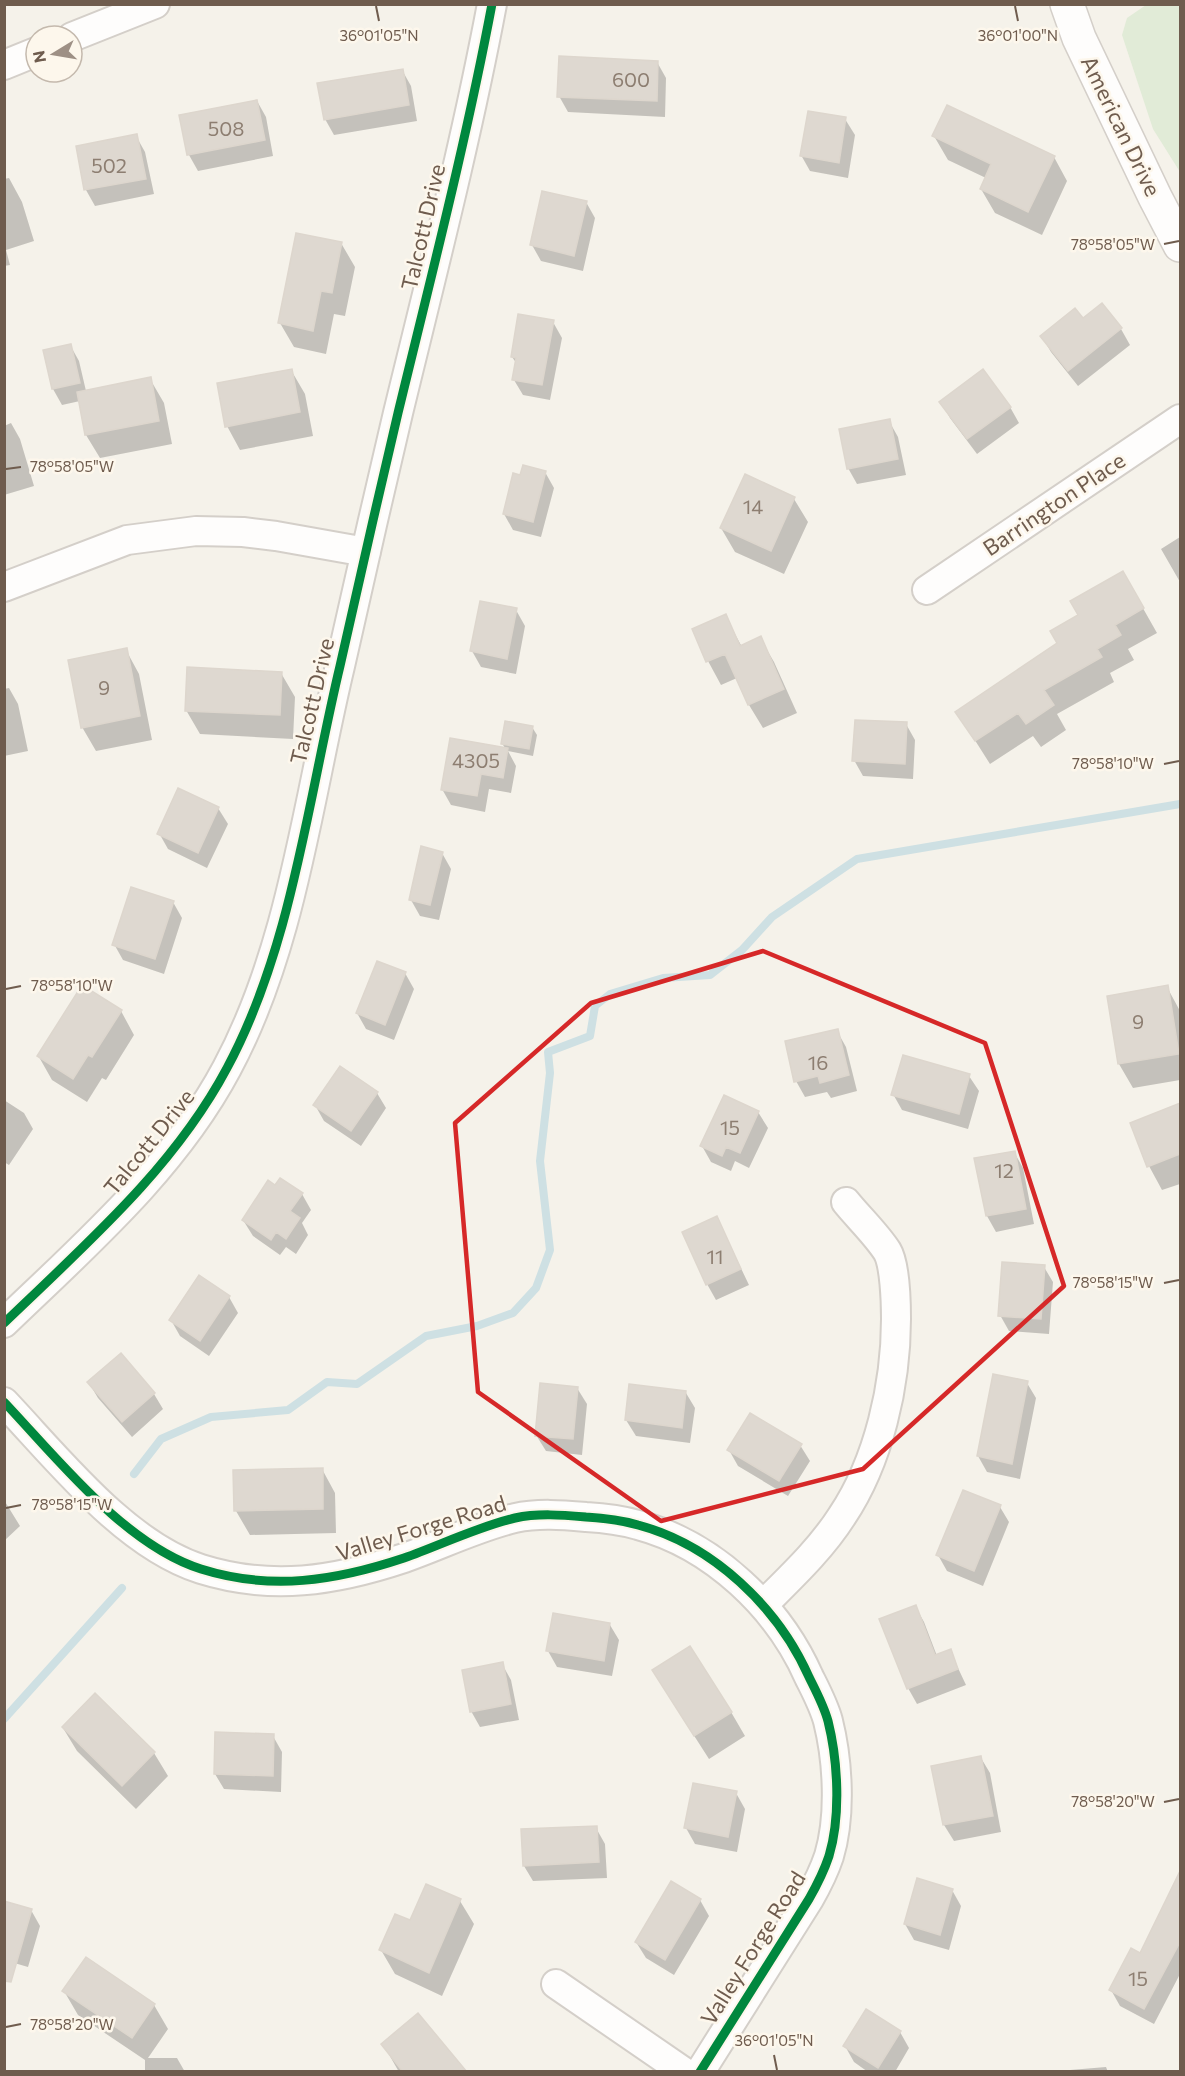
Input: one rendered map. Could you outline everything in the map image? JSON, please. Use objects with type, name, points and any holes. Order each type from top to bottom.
[{"type":"street","points":[[84,32],[154,4]]},
{"type":"street","name":"Talcott Drive","points":[[4,1323],[118,1211],[170,1152],[210,1097],[248,1025],[273,957],[293,880],[332,699],[430,285],[492,4]]},
{"type":"street","name":"American Drive","points":[[1067,4],[1079,38],[1180,244]]},
{"type":"street","points":[[4,65],[24,57]]},
{"type":"street","name":"Barrington Place","points":[[927,590],[1180,419]]},
{"type":"street","points":[[4,587],[128,540],[196,531],[243,532],[276,536],[366,552]]},
{"type":"street","points":[[763,1605],[821,1543],[843,1515],[872,1456],[894,1368],[896,1314],[888,1252],[846,1202]]},
{"type":"street","name":"Valley Forge Road","points":[[4,1402],[98,1502],[159,1549],[201,1569],[249,1579],[298,1582],[366,1569],[404,1558],[516,1518],[560,1515],[617,1520],[642,1526],[680,1541],[714,1562],[763,1605],[788,1638],[807,1673],[827,1719],[835,1771],[836,1805],[833,1832],[830,1854],[809,1899],[700,2072]]},
{"type":"street","points":[[556,1984],[684,2072]]},
{"type":"highlighted area","points":[[763,951],[985,1043],[1064,1286],[863,1469],[661,1521],[478,1392],[455,1123],[591,1003]]},
{"type":"green space","points":[[1146,5],[1180,5],[1180,172],[1153,129],[1122,35],[1127,18]]},
{"type":"building","points":[[559,56],[658,61],[657,101],[557,97]]},
{"type":"building","points":[[403,69],[409,105],[324,120],[317,83]]},
{"type":"building","points":[[257,100],[265,140],[187,155],[179,115]]},
{"type":"building","points":[[947,105],[1055,156],[1028,212],[980,189],[991,164],[932,136]]},
{"type":"building","points":[[808,111],[846,117],[839,163],[800,156]]},
{"type":"building","points":[[137,134],[146,179],[84,190],[76,146]]},
{"type":"building","points":[[542,191],[587,201],[574,256],[530,245]]},
{"type":"building","points":[[296,233],[342,242],[332,293],[321,291],[313,331],[278,323]]},
{"type":"building","points":[[1102,303],[1122,328],[1068,371],[1040,336],[1075,308],[1083,318]]},
{"type":"building","points":[[518,314],[554,320],[542,385],[512,380],[516,358],[511,357]]},
{"type":"building","points":[[71,344],[80,383],[52,389],[43,350]]},
{"type":"building","points":[[292,369],[300,412],[225,427],[217,383]]},
{"type":"building","points":[[983,369],[1011,407],[967,439],[939,402]]},
{"type":"building","points":[[151,377],[159,421],[85,435],[77,392]]},
{"type":"building","points":[[890,419],[898,459],[847,469],[839,429]]},
{"type":"building","points":[[523,465],[546,471],[533,522],[503,514],[513,473],[520,475]]},
{"type":"building","points":[[745,474],[795,497],[771,551],[720,528]]},
{"type":"building","points":[[1123,571],[1144,608],[1115,625],[1121,635],[1097,649],[1102,657],[1044,690],[1054,705],[1026,724],[1018,713],[975,741],[955,712],[1057,643],[1050,631],[1078,615],[1070,601]]},
{"type":"building","points":[[480,601],[517,608],[507,659],[470,651]]},
{"type":"building","points":[[726,614],[740,646],[761,636],[784,689],[748,705],[725,654],[706,662],[692,629]]},
{"type":"building","points":[[127,648],[140,716],[81,728],[68,660]]},
{"type":"building","points":[[187,667],[282,672],[280,715],[185,711]]},
{"type":"building","points":[[855,720],[907,722],[905,764],[852,761]]},
{"type":"building","points":[[505,721],[533,726],[529,749],[501,744]]},
{"type":"building","points":[[450,738],[508,748],[503,778],[481,774],[477,796],[441,790]]},
{"type":"building","points":[[178,788],[219,807],[198,853],[157,834]]},
{"type":"building","points":[[421,846],[443,852],[430,905],[409,900]]},
{"type":"building","points":[[131,887],[174,901],[155,959],[112,945]]},
{"type":"building","points":[[377,961],[406,972],[385,1025],[356,1013]]},
{"type":"building","points":[[82,985],[122,1010],[92,1057],[88,1055],[73,1079],[37,1056]]},
{"type":"building","points":[[1168,985],[1179,1054],[1118,1064],[1107,996]]},
{"type":"building","points":[[838,1029],[849,1075],[820,1083],[818,1076],[794,1082],[785,1041]]},
{"type":"building","points":[[903,1055],[970,1074],[959,1114],[891,1095]]},
{"type":"building","points":[[340,1066],[378,1092],[351,1131],[313,1105]]},
{"type":"building","points":[[724,1095],[759,1111],[740,1153],[726,1147],[722,1156],[700,1146]]},
{"type":"building","points":[[1180,1103],[1180,1154],[1147,1167],[1130,1123]]},
{"type":"building","points":[[1015,1151],[1026,1209],[986,1216],[974,1158]]},
{"type":"building","points":[[280,1178],[303,1193],[290,1211],[300,1218],[286,1239],[276,1232],[271,1240],[242,1220],[268,1180],[275,1185]]},
{"type":"building","points":[[717,1216],[741,1269],[706,1285],[682,1232]]},
{"type":"building","points":[[1002,1262],[1045,1265],[1041,1319],[998,1316]]},
{"type":"building","points":[[199,1275],[230,1296],[200,1341],[169,1320]]},
{"type":"building","points":[[121,1353],[155,1393],[122,1422],[87,1382]]},
{"type":"building","points":[[993,1374],[1028,1381],[1012,1464],[977,1456]]},
{"type":"building","points":[[540,1383],[578,1387],[573,1439],[535,1436]]},
{"type":"building","points":[[629,1384],[686,1391],[682,1428],[625,1420]]},
{"type":"building","points":[[750,1413],[802,1444],[779,1481],[727,1450]]},
{"type":"building","points":[[323,1468],[323,1509],[234,1511],[233,1470]]},
{"type":"building","points":[[963,1490],[1001,1505],[974,1571],[936,1555]]},
{"type":"building","points":[[916,1605],[935,1655],[951,1649],[958,1669],[907,1689],[879,1619]]},
{"type":"building","points":[[553,1613],[610,1623],[604,1661],[546,1651]]},
{"type":"building","points":[[690,1646],[732,1712],[694,1736],[652,1670]]},
{"type":"building","points":[[503,1662],[511,1704],[470,1712],[462,1670]]},
{"type":"building","points":[[95,1693],[155,1752],[122,1786],[62,1727]]},
{"type":"building","points":[[215,1732],[274,1734],[273,1776],[214,1774]]},
{"type":"building","points":[[981,1756],[993,1816],[943,1825],[931,1766]]},
{"type":"building","points":[[693,1783],[737,1791],[728,1837],[684,1828]]},
{"type":"building","points":[[597,1826],[599,1862],[523,1866],[521,1829]]},
{"type":"building","points":[[1180,1871],[1180,1942],[1144,2009],[1109,1990],[1131,1948],[1140,1953]]},
{"type":"building","points":[[917,1878],[953,1889],[940,1935],[904,1924]]},
{"type":"building","points":[[671,1881],[701,1899],[665,1960],[635,1942]]},
{"type":"building","points":[[426,1884],[461,1899],[429,1973],[379,1950],[395,1914],[410,1920]]},
{"type":"building","points":[[4,1901],[32,1909],[11,1982],[4,1981]]},
{"type":"building","points":[[86,1957],[155,2004],[132,2038],[62,1991]]},
{"type":"building","points":[[866,2009],[901,2031],[878,2068],[843,2046]]},
{"type":"building","points":[[418,2013],[467,2072],[403,2072],[381,2044]]},
{"type":"waterway","points":[[134,1474],[161,1439],[211,1417],[288,1410],[327,1382],[357,1384],[426,1336],[477,1326],[513,1313],[536,1288],[550,1250],[540,1161],[550,1073],[548,1052],[590,1036],[595,1006],[610,994],[663,978],[710,975],[742,950],[772,917],[857,859],[1180,804]]},
{"type":"waterway","points":[[4,1719],[122,1588]]},
{"type":"cycle path","points":[[4,1323],[126,1204],[181,1139],[206,1104],[227,1068],[268,973],[296,872],[376,508],[460,158],[492,4]]},
{"type":"cycle path","points":[[4,1402],[70,1474],[120,1521],[146,1541],[173,1557],[201,1569],[227,1576],[278,1581],[353,1573],[404,1558],[501,1522],[524,1516],[550,1515],[619,1521],[666,1534],[717,1563],[740,1582],[780,1627],[796,1651],[817,1693],[828,1721],[834,1753],[837,1806],[833,1840],[823,1873],[700,2072]]}]
